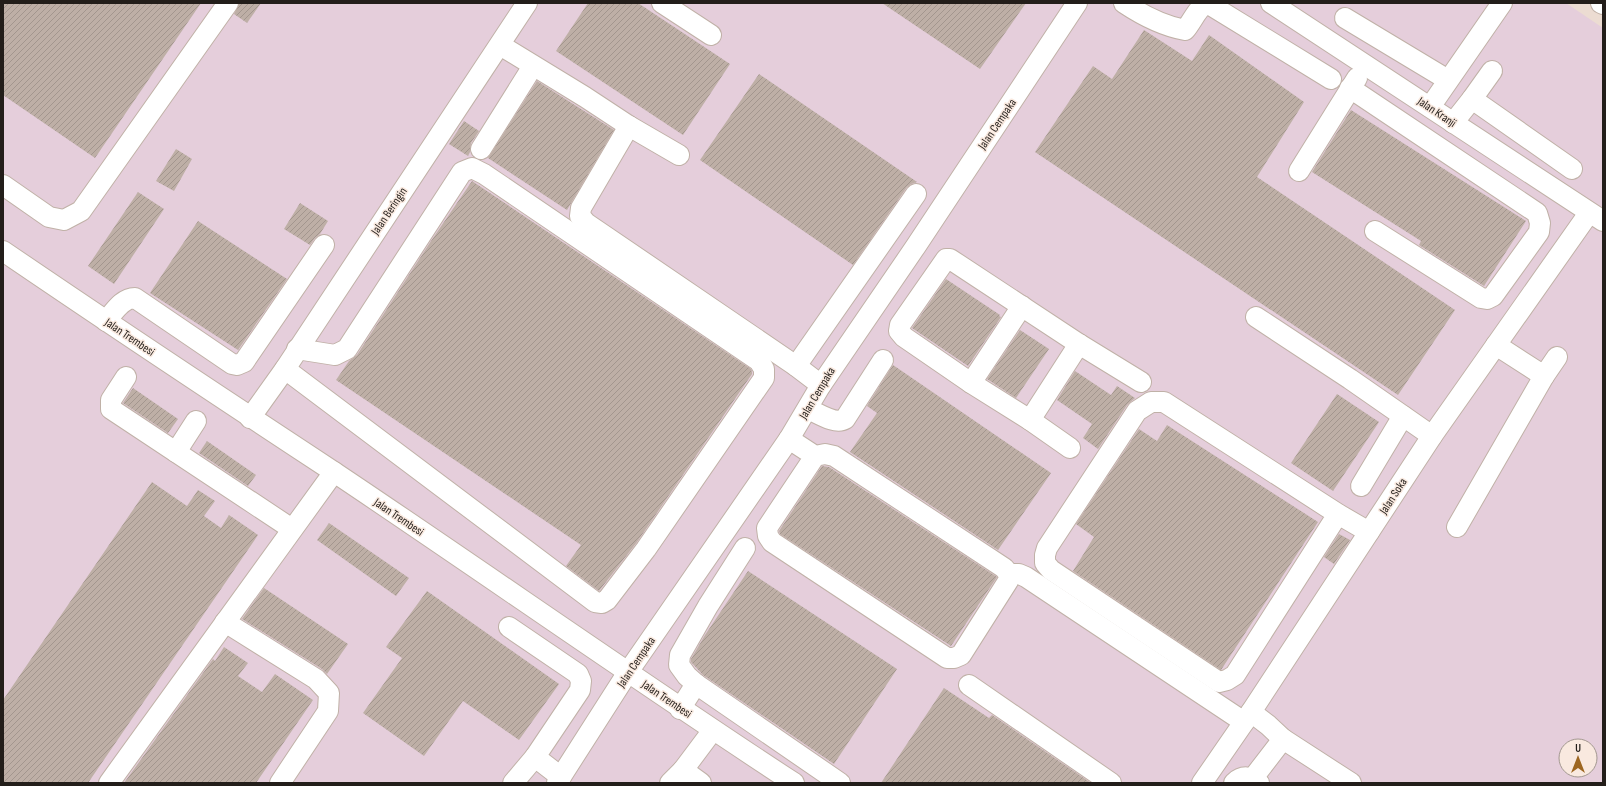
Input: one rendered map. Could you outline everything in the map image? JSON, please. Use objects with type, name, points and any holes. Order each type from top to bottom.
[{"type":"street","points":[[3,185],[49,217],[64,220],[81,211],[228,3]]},
{"type":"street","name":"Jalan Beringin","points":[[250,418],[285,369],[297,348],[527,3]]},
{"type":"street","points":[[662,3],[712,35]]},
{"type":"street","name":"Jalan Cempaka","points":[[559,780],[628,672],[789,439],[821,385],[916,246],[1077,3]]},
{"type":"street","points":[[1124,3],[1143,15],[1178,29],[1185,30],[1202,6],[1206,4],[1212,6],[1331,79]]},
{"type":"street","name":"Jalan Kranji","points":[[1270,3],[1430,107],[1596,218]]},
{"type":"street","points":[[1430,107],[1502,3]]},
{"type":"street","points":[[1345,18],[1448,80]]},
{"type":"street","points":[[500,45],[629,126],[679,155]]},
{"type":"street","points":[[1299,171],[1350,88],[1366,65]]},
{"type":"street","points":[[481,149],[533,66]]},
{"type":"street","points":[[1453,123],[1492,71]]},
{"type":"street","points":[[1350,88],[1537,213],[1540,223],[1539,232],[1492,296],[1487,299],[1481,298],[1375,231]]},
{"type":"street","points":[[1472,99],[1572,169]]},
{"type":"street","points":[[629,126],[581,208],[580,216],[586,223],[796,366],[821,385]]},
{"type":"street","points":[[285,369],[595,602],[602,603],[607,600],[646,549],[764,378],[764,369],[759,361],[491,179],[472,168],[462,172],[347,349],[335,355],[297,348]]},
{"type":"street","points":[[796,366],[916,194]]},
{"type":"street","name":"Jalan Soka","points":[[1202,783],[1432,436],[1496,345],[1596,218]]},
{"type":"street","points":[[106,321],[123,302],[130,298],[135,298],[232,364],[237,365],[244,362],[324,245]]},
{"type":"street","points":[[916,246],[943,263]]},
{"type":"street","name":"Jalan Trembesi","points":[[3,252],[250,418],[334,472],[680,709],[794,783]]},
{"type":"street","points":[[871,258],[895,276]]},
{"type":"street","points":[[1070,448],[1030,420],[971,383],[899,332],[900,325],[947,258],[1079,344],[1141,382]]},
{"type":"street","points":[[971,383],[1022,306]]},
{"type":"street","points":[[1256,317],[1350,379],[1432,436]]},
{"type":"street","points":[[1030,420],[1079,344]]},
{"type":"street","points":[[1496,345],[1544,376]]},
{"type":"street","points":[[1458,527],[1544,376],[1557,357]]},
{"type":"street","points":[[808,409],[836,421],[845,419],[882,360]]},
{"type":"street","points":[[126,377],[111,400],[111,409],[292,529]]},
{"type":"street","points":[[1338,514],[1235,675],[1227,680],[1219,682],[1051,570],[1045,563],[1047,548],[1068,515],[1137,411],[1151,402],[1164,402],[1338,514],[1369,532]]},
{"type":"street","points":[[1361,486],[1403,416]]},
{"type":"street","points":[[176,452],[196,421]]},
{"type":"street","points":[[789,439],[815,456],[825,454],[834,456],[1004,568],[1009,574],[1008,581],[961,655],[954,658],[947,658],[772,542],[768,536],[767,528],[815,456]]},
{"type":"street","points":[[109,783],[334,472]]},
{"type":"street","points":[[745,548],[708,606],[680,655],[679,665],[687,676],[696,684],[840,783]]},
{"type":"street","points":[[1009,574],[1019,574],[1026,577],[1247,717],[1268,725],[1283,739],[1351,783]]},
{"type":"street","points":[[685,590],[708,606]]},
{"type":"street","points":[[225,622],[316,679],[329,693],[328,711],[280,783]]},
{"type":"street","points":[[509,628],[578,674],[582,681],[580,690],[535,757],[513,783]]},
{"type":"street","points":[[680,709],[696,684]]},
{"type":"street","points":[[969,685],[1111,783]]},
{"type":"street","points":[[701,783],[676,777],[713,730]]},
{"type":"street","points":[[1234,783],[1240,778],[1247,777],[1256,781],[1283,739]]},
{"type":"street","points":[[535,757],[559,780]]},
{"type":"shaded area","points":[[3,3],[1566,3],[1603,28],[1603,783],[3,783]]},
{"type":"building","points":[[3,3],[201,3],[95,158],[3,95]]},
{"type":"building","points":[[239,3],[261,3],[247,23],[234,14]]},
{"type":"building","points":[[588,3],[638,3],[730,64],[683,135],[556,51]]},
{"type":"building","points":[[882,3],[1026,3],[980,69]]},
{"type":"building","points":[[1144,30],[1192,61],[1209,35],[1304,102],[1257,177],[1455,310],[1398,395],[1035,152],[1093,66],[1112,79]]},
{"type":"building","points":[[759,74],[917,182],[907,187],[853,265],[700,160]]},
{"type":"building","points":[[537,81],[614,130],[567,210],[488,158]]},
{"type":"building","points":[[1351,110],[1526,221],[1484,286],[1419,245],[1421,241],[1312,172]]},
{"type":"building","points":[[464,121],[479,131],[471,143],[468,156],[449,144]]},
{"type":"building","points":[[176,149],[192,159],[174,191],[156,181]]},
{"type":"building","points":[[472,181],[751,369],[752,372],[637,542],[599,591],[566,566],[581,545],[336,380],[349,361],[357,355]]},
{"type":"building","points":[[138,192],[164,209],[114,284],[88,266]]},
{"type":"building","points":[[300,203],[328,221],[320,234],[310,245],[284,229]]},
{"type":"building","points":[[198,221],[287,279],[238,350],[150,293]]},
{"type":"building","points":[[946,279],[1001,317],[968,366],[912,328]]},
{"type":"building","points":[[1020,330],[1049,349],[1016,398],[987,379]]},
{"type":"building","points":[[893,365],[1051,473],[998,550],[850,452],[877,413],[867,406]]},
{"type":"building","points":[[1075,371],[1111,395],[1117,386],[1135,398],[1127,405],[1098,449],[1083,438],[1092,424],[1057,400]]},
{"type":"building","points":[[133,388],[178,419],[168,433],[123,403]]},
{"type":"building","points":[[1337,394],[1379,422],[1333,491],[1291,463]]},
{"type":"building","points":[[1167,425],[1318,522],[1221,670],[1073,571],[1094,537],[1076,524],[1139,429],[1157,441]]},
{"type":"building","points":[[207,441],[256,475],[248,486],[199,453]]},
{"type":"building","points":[[822,466],[829,467],[997,577],[951,646],[780,534],[779,531]]},
{"type":"building","points":[[152,482],[187,506],[198,490],[215,501],[204,516],[221,528],[229,515],[258,535],[88,783],[3,783],[3,700]]},
{"type":"building","points":[[329,523],[409,578],[396,596],[317,540]]},
{"type":"building","points":[[1339,534],[1350,540],[1334,564],[1324,557]]},
{"type":"building","points":[[748,571],[897,669],[834,764],[703,675],[691,662],[691,659],[705,635]]},
{"type":"building","points":[[264,588],[348,644],[327,674],[322,669],[242,619]]},
{"type":"building","points":[[427,591],[559,684],[519,740],[463,701],[424,756],[363,713],[402,658],[386,647]]},
{"type":"building","points":[[224,647],[248,663],[238,676],[262,692],[275,674],[313,700],[256,783],[124,783],[213,659],[215,661]]},
{"type":"building","points":[[944,688],[989,718],[992,715],[1091,783],[881,783]]}]
